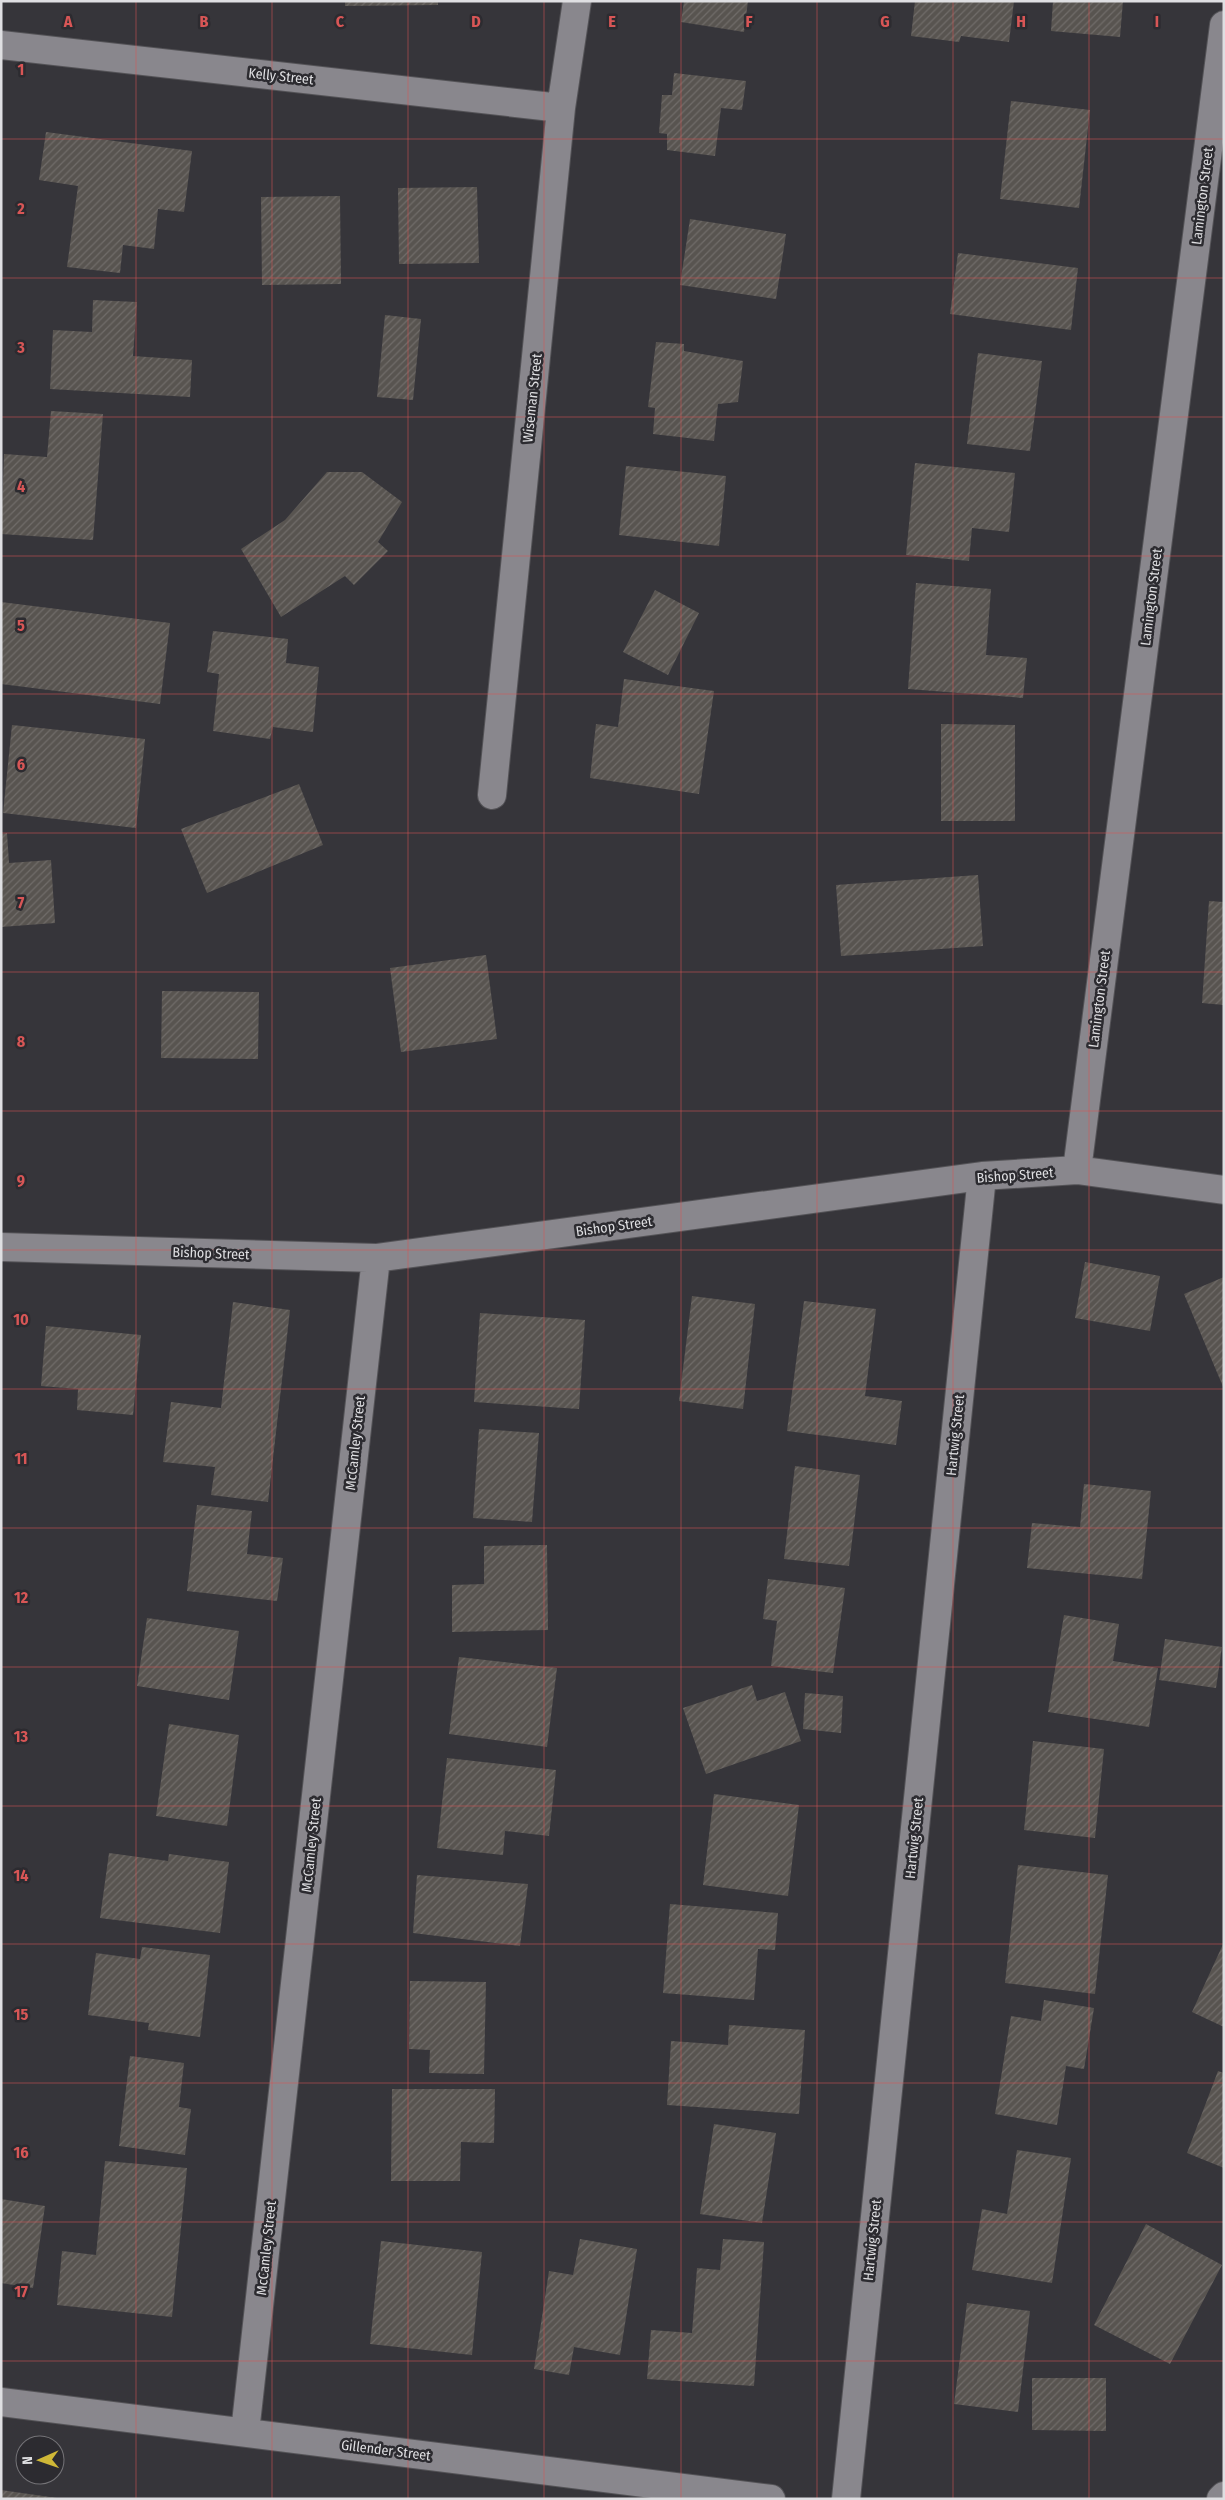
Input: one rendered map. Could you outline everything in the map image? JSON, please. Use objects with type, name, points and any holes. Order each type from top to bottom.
[{"type":"street","name":"Wiseman Street","points":[[492,795],[561,108],[577,1]]},
{"type":"street","name":"Lamington Street","points":[[1077,1170],[1224,25]]},
{"type":"street","name":"Kelly Street","points":[[1,45],[561,108]]},
{"type":"street","name":"Bishop Street","points":[[1,1247],[376,1258],[982,1176],[1077,1170],[1224,1190]]},
{"type":"street","name":"Hartwig Street","points":[[846,2499],[982,1176]]},
{"type":"street","name":"McCamley Street","points":[[246,2432],[376,1258]]},
{"type":"street","name":"Gillender Street","points":[[1,2402],[771,2499]]},
{"type":"street","points":[[1221,2499],[1224,2496]]},
{"type":"building","points":[[345,1],[438,1],[438,5],[345,6]]},
{"type":"building","points":[[684,1],[748,1],[744,32],[681,22]]},
{"type":"building","points":[[915,1],[1014,1],[1009,42],[961,36],[959,42],[911,36]]},
{"type":"building","points":[[1053,1],[1123,1],[1120,37],[1051,31]]},
{"type":"building","points":[[674,73],[746,81],[742,110],[721,108],[715,156],[667,150],[667,134],[659,133],[662,95],[672,95]]},
{"type":"building","points":[[1011,101],[1090,110],[1079,208],[1000,199]]},
{"type":"building","points":[[46,132],[192,151],[184,212],[158,209],[154,249],[123,245],[120,273],[67,267],[78,186],[39,180]]},
{"type":"building","points":[[477,187],[479,263],[399,264],[398,188]]},
{"type":"building","points":[[340,196],[341,284],[262,285],[261,197]]},
{"type":"building","points":[[690,219],[786,234],[776,299],[680,285]]},
{"type":"building","points":[[958,253],[1078,268],[1071,330],[950,314]]},
{"type":"building","points":[[93,300],[137,302],[133,356],[192,360],[190,397],[50,389],[53,330],[92,332]]},
{"type":"building","points":[[385,315],[421,319],[413,400],[377,397]]},
{"type":"building","points":[[656,342],[684,344],[684,351],[743,361],[738,402],[718,404],[714,441],[653,434],[655,408],[648,407]]},
{"type":"building","points":[[978,353],[1042,361],[1030,451],[967,444]]},
{"type":"building","points":[[51,411],[103,414],[93,540],[1,534],[4,454],[47,457]]},
{"type":"building","points":[[915,463],[1015,473],[1009,532],[972,528],[969,561],[906,555]]},
{"type":"building","points":[[626,466],[726,476],[719,546],[619,535]]},
{"type":"building","points":[[327,472],[362,472],[402,502],[378,542],[388,551],[354,585],[345,576],[281,617],[241,549],[285,520]]},
{"type":"building","points":[[916,583],[991,589],[986,655],[1027,658],[1023,698],[908,689]]},
{"type":"building","points":[[655,590],[699,613],[668,675],[623,652]]},
{"type":"building","points":[[1,602],[170,623],[160,704],[1,684]]},
{"type":"building","points":[[213,631],[288,639],[286,663],[319,667],[313,732],[273,727],[270,739],[213,731],[219,674],[207,672]]},
{"type":"building","points":[[624,679],[714,691],[699,794],[590,778],[596,724],[618,727]]},
{"type":"building","points":[[941,724],[1015,725],[1015,821],[941,821]]},
{"type":"building","points":[[12,725],[145,739],[136,828],[3,813]]},
{"type":"building","points":[[299,784],[323,845],[207,893],[181,829]]},
{"type":"building","points":[[7,833],[9,863],[51,860],[55,923],[1,927],[1,834]]},
{"type":"building","points":[[978,875],[983,946],[841,956],[836,885]]},
{"type":"building","points":[[1209,901],[1224,902],[1224,1005],[1202,1003]]},
{"type":"building","points":[[486,955],[497,1039],[401,1052],[390,968]]},
{"type":"building","points":[[162,991],[259,992],[258,1059],[161,1058]]},
{"type":"building","points":[[1085,1262],[1160,1276],[1150,1331],[1075,1318]]},
{"type":"building","points":[[1224,1277],[1224,1389],[1184,1294]]},
{"type":"building","points":[[692,1296],[755,1304],[743,1409],[679,1401]]},
{"type":"building","points":[[804,1301],[876,1309],[865,1396],[902,1401],[896,1445],[787,1431]]},
{"type":"building","points":[[233,1302],[290,1310],[268,1502],[211,1495],[215,1467],[163,1462],[171,1402],[221,1408]]},
{"type":"building","points":[[480,1313],[585,1320],[579,1409],[474,1402]]},
{"type":"building","points":[[46,1326],[141,1335],[133,1415],[77,1410],[78,1389],[41,1386]]},
{"type":"building","points":[[479,1429],[539,1433],[532,1522],[473,1518]]},
{"type":"building","points":[[795,1466],[860,1475],[849,1566],[784,1559]]},
{"type":"building","points":[[1084,1484],[1151,1491],[1142,1579],[1027,1568],[1032,1523],[1080,1527]]},
{"type":"building","points":[[197,1505],[252,1511],[247,1554],[283,1558],[277,1601],[187,1591]]},
{"type":"building","points":[[547,1545],[548,1630],[452,1632],[452,1585],[484,1584],[484,1546]]},
{"type":"building","points":[[768,1579],[845,1588],[833,1673],[771,1666],[777,1621],[763,1619]]},
{"type":"building","points":[[1064,1615],[1119,1624],[1113,1661],[1158,1668],[1149,1727],[1048,1712]]},
{"type":"building","points":[[147,1618],[239,1631],[229,1700],[137,1686]]},
{"type":"building","points":[[1165,1639],[1222,1647],[1216,1688],[1159,1680]]},
{"type":"building","points":[[459,1657],[557,1668],[547,1747],[449,1734]]},
{"type":"building","points":[[752,1685],[757,1701],[785,1692],[801,1741],[706,1774],[683,1708]]},
{"type":"building","points":[[805,1693],[843,1696],[841,1733],[803,1729]]},
{"type":"building","points":[[169,1724],[239,1735],[227,1826],[156,1816]]},
{"type":"building","points":[[1033,1741],[1104,1749],[1095,1838],[1024,1830]]},
{"type":"building","points":[[447,1758],[556,1770],[549,1836],[505,1831],[503,1855],[437,1848]]},
{"type":"building","points":[[714,1794],[799,1805],[788,1896],[703,1885]]},
{"type":"building","points":[[109,1853],[168,1861],[169,1854],[229,1862],[220,1933],[100,1918]]},
{"type":"building","points":[[1018,1865],[1108,1875],[1095,1994],[1005,1983]]},
{"type":"building","points":[[417,1875],[528,1884],[520,1946],[413,1933]]},
{"type":"building","points":[[670,1904],[778,1913],[775,1950],[758,1949],[754,2000],[663,1993]]},
{"type":"building","points":[[1224,1942],[1224,2027],[1192,2012]]},
{"type":"building","points":[[142,1947],[210,1955],[200,2037],[148,2030],[149,2023],[88,2015],[96,1953],[140,1959]]},
{"type":"building","points":[[410,1981],[486,1982],[484,2074],[429,2073],[430,2050],[409,2049]]},
{"type":"building","points":[[1044,2000],[1094,2008],[1084,2069],[1066,2066],[1057,2125],[995,2114],[1011,2016],[1041,2021]]},
{"type":"building","points":[[729,2025],[805,2030],[799,2114],[667,2105],[671,2041],[728,2045]]},
{"type":"building","points":[[130,2056],[184,2063],[179,2107],[191,2109],[185,2155],[119,2146]]},
{"type":"building","points":[[1218,2071],[1224,2073],[1224,2168],[1187,2153]]},
{"type":"building","points":[[392,2089],[495,2089],[494,2143],[461,2142],[460,2181],[391,2181]]},
{"type":"building","points":[[714,2124],[776,2133],[762,2223],[700,2214]]},
{"type":"building","points":[[1017,2150],[1071,2158],[1052,2283],[972,2270],[982,2209],[1007,2214]]},
{"type":"building","points":[[105,2161],[187,2168],[172,2317],[57,2305],[62,2251],[96,2255]]},
{"type":"building","points":[[1,2199],[45,2206],[33,2288],[1,2283]]},
{"type":"building","points":[[1146,2224],[1222,2265],[1170,2364],[1094,2325]]},
{"type":"building","points":[[580,2239],[637,2249],[620,2355],[574,2347],[569,2375],[534,2369],[549,2271],[573,2275]]},
{"type":"building","points":[[723,2239],[764,2242],[754,2386],[647,2379],[651,2330],[692,2333],[697,2268],[720,2270]]},
{"type":"building","points":[[381,2241],[482,2252],[472,2355],[370,2344]]},
{"type":"building","points":[[967,2303],[1030,2311],[1018,2412],[954,2404]]},
{"type":"building","points":[[1032,2378],[1106,2378],[1106,2431],[1032,2430]]},
{"type":"building","points":[[1,2490],[57,2498],[57,2499],[1,2499]]}]
